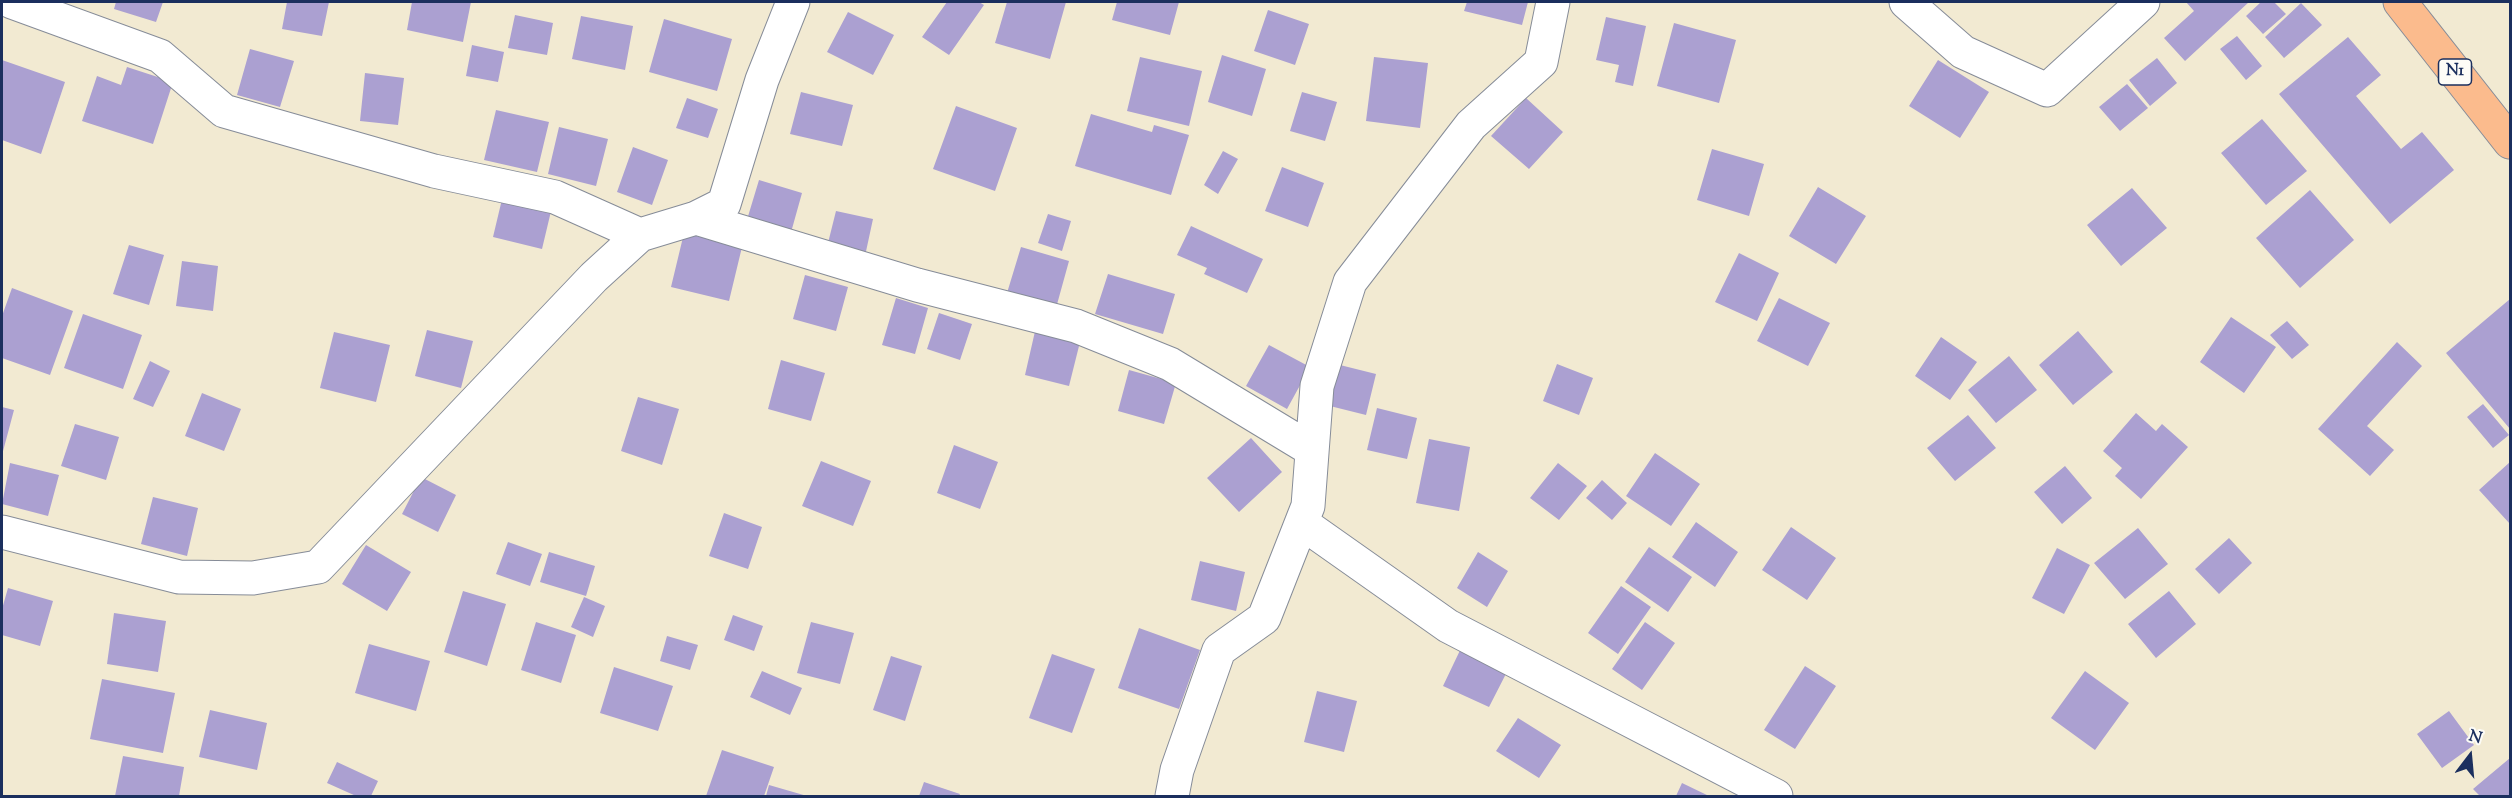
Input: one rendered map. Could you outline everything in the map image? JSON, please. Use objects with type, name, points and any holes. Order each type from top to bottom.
[{"type":"highway","name":"N1","points":[[2400,2],[2511,142]]},
{"type":"street","points":[[12,2],[160,56],[224,111],[434,171],[555,196],[640,235]]},
{"type":"street","points":[[2,532],[179,578],[253,579],[318,567],[594,277],[640,235],[696,219],[723,204],[762,80],[793,2]]},
{"type":"street","points":[[1172,796],[1177,770],[1219,650],[1264,618],[1308,507],[1317,386],[1350,282],[1471,125],[1541,62],[1553,2]]},
{"type":"street","points":[[1906,2],[1963,52],[2047,90],[2143,2]]},
{"type":"street","points":[[696,219],[917,285],[1076,326],[1170,364],[1312,450]]},
{"type":"street","points":[[1302,522],[1448,626],[1776,796]]},
{"type":"building","points":[[116,2],[163,2],[156,22],[114,9]]},
{"type":"building","points":[[287,2],[329,2],[322,36],[282,29]]},
{"type":"building","points":[[412,2],[471,2],[463,42],[407,30]]},
{"type":"building","points":[[947,2],[979,2],[984,5],[949,55],[922,37]]},
{"type":"building","points":[[1007,2],[1066,2],[1050,59],[995,43]]},
{"type":"building","points":[[1117,2],[1179,2],[1170,35],[1112,20]]},
{"type":"building","points":[[1467,2],[1528,2],[1522,25],[1464,11]]},
{"type":"building","points":[[2186,2],[2249,2],[2185,61],[2164,38],[2194,11]]},
{"type":"building","points":[[2261,2],[2274,2],[2286,14],[2263,34],[2246,16]]},
{"type":"building","points":[[2301,3],[2322,25],[2284,58],[2265,37]]},
{"type":"building","points":[[1268,10],[1309,24],[1295,65],[1254,51]]},
{"type":"building","points":[[848,12],[894,35],[873,75],[827,52]]},
{"type":"building","points":[[515,15],[553,23],[547,55],[508,48]]},
{"type":"building","points":[[581,16],[633,26],[625,70],[572,59]]},
{"type":"building","points":[[1606,17],[1646,26],[1633,86],[1615,82],[1619,65],[1596,60]]},
{"type":"building","points":[[664,19],[732,39],[717,91],[649,72]]},
{"type":"building","points":[[1674,23],[1736,40],[1719,103],[1657,86]]},
{"type":"building","points":[[2237,36],[2262,66],[2246,80],[2220,49]]},
{"type":"building","points":[[2348,37],[2381,75],[2356,96],[2401,149],[2422,132],[2454,170],[2390,224],[2279,94]]},
{"type":"building","points":[[472,45],[504,52],[498,82],[466,76]]},
{"type":"building","points":[[250,49],[294,61],[280,107],[237,95]]},
{"type":"building","points":[[1222,55],[1266,69],[1252,116],[1208,102]]},
{"type":"building","points":[[1140,57],[1202,71],[1189,126],[1127,111]]},
{"type":"building","points":[[1374,57],[1428,63],[1420,128],[1366,121]]},
{"type":"building","points":[[2157,58],[2177,83],[2150,106],[2129,80]]},
{"type":"building","points":[[2,60],[65,82],[41,154],[2,140]]},
{"type":"building","points":[[1938,60],[1989,92],[1960,138],[1909,106]]},
{"type":"building","points":[[127,67],[173,82],[153,144],[82,121],[97,76],[121,85]]},
{"type":"building","points":[[365,73],[404,78],[398,125],[360,121]]},
{"type":"building","points":[[2127,84],[2148,108],[2120,131],[2099,107]]},
{"type":"building","points":[[801,92],[853,105],[842,146],[790,134]]},
{"type":"building","points":[[1302,92],[1337,102],[1325,141],[1290,131]]},
{"type":"building","points":[[687,98],[718,109],[708,138],[676,128]]},
{"type":"building","points":[[1526,98],[1563,132],[1529,169],[1491,136]]},
{"type":"building","points":[[956,106],[1017,128],[995,191],[933,169]]},
{"type":"building","points":[[496,110],[549,122],[537,172],[484,160]]},
{"type":"building","points":[[1091,114],[1152,132],[1154,125],[1189,135],[1171,195],[1075,166]]},
{"type":"building","points":[[2262,119],[2307,171],[2266,205],[2221,153]]},
{"type":"building","points":[[559,127],[608,139],[596,186],[548,174]]},
{"type":"building","points":[[633,147],[668,160],[652,205],[617,192]]},
{"type":"building","points":[[1712,149],[1764,164],[1749,216],[1697,200]]},
{"type":"building","points":[[1223,151],[1238,159],[1218,194],[1204,185]]},
{"type":"building","points":[[1282,167],[1324,183],[1308,227],[1265,211]]},
{"type":"building","points":[[759,180],[802,193],[790,236],[746,223]]},
{"type":"building","points":[[1818,187],[1866,216],[1836,264],[1789,236]]},
{"type":"building","points":[[2132,188],[2167,228],[2121,266],[2087,225]]},
{"type":"building","points":[[2310,190],[2354,240],[2300,288],[2256,238]]},
{"type":"building","points":[[503,195],[552,207],[542,249],[493,237]]},
{"type":"building","points":[[836,211],[873,219],[865,256],[827,247]]},
{"type":"building","points":[[1048,214],[1071,221],[1062,251],[1038,243]]},
{"type":"building","points":[[1191,226],[1263,259],[1247,293],[1204,274],[1207,268],[1177,255]]},
{"type":"building","points":[[684,233],[742,247],[729,301],[671,287]]},
{"type":"building","points":[[129,245],[164,255],[149,305],[113,294]]},
{"type":"building","points":[[1021,247],[1069,261],[1056,308],[1007,293]]},
{"type":"building","points":[[1739,253],[1779,273],[1757,321],[1715,302]]},
{"type":"building","points":[[182,261],[218,266],[213,311],[176,306]]},
{"type":"building","points":[[1108,274],[1175,294],[1163,334],[1095,314]]},
{"type":"building","points":[[805,275],[848,287],[836,331],[793,319]]},
{"type":"building","points":[[12,288],[73,311],[50,375],[2,358],[2,316]]},
{"type":"building","points":[[896,298],[928,308],[915,354],[882,345]]},
{"type":"building","points":[[1779,298],[1830,323],[1808,366],[1757,341]]},
{"type":"building","points":[[2510,299],[2510,429],[2446,353]]},
{"type":"building","points":[[939,313],[972,324],[960,360],[927,349]]},
{"type":"building","points":[[83,314],[142,335],[123,389],[64,368]]},
{"type":"building","points":[[2231,317],[2276,347],[2244,393],[2200,362]]},
{"type":"building","points":[[2287,321],[2309,345],[2292,359],[2270,335]]},
{"type":"building","points":[[1036,327],[1081,338],[1069,386],[1025,375]]},
{"type":"building","points":[[427,330],[473,341],[461,388],[415,376]]},
{"type":"building","points":[[2078,331],[2113,372],[2073,405],[2039,365]]},
{"type":"building","points":[[334,332],[390,345],[376,402],[320,388]]},
{"type":"building","points":[[1941,337],[1977,362],[1950,400],[1915,376]]},
{"type":"building","points":[[2397,342],[2422,366],[2367,426],[2394,450],[2370,476],[2318,429]]},
{"type":"building","points":[[1269,345],[1310,367],[1287,409],[1246,386]]},
{"type":"building","points":[[2009,356],[2037,390],[1996,423],[1968,390]]},
{"type":"building","points":[[781,360],[825,373],[811,421],[768,409]]},
{"type":"building","points":[[150,361],[170,371],[153,407],[133,399]]},
{"type":"building","points":[[1336,364],[1376,374],[1366,415],[1326,405]]},
{"type":"building","points":[[1557,364],[1593,378],[1579,415],[1543,401]]},
{"type":"building","points":[[1129,370],[1176,383],[1164,424],[1118,411]]},
{"type":"building","points":[[202,393],[241,409],[224,451],[185,436]]},
{"type":"building","points":[[638,397],[679,409],[662,465],[621,451]]},
{"type":"building","points":[[2483,404],[2509,435],[2493,448],[2467,417]]},
{"type":"building","points":[[2,407],[14,410],[2,455]]},
{"type":"building","points":[[1377,408],[1417,418],[1407,459],[1367,450]]},
{"type":"building","points":[[2136,413],[2156,431],[2162,424],[2188,447],[2141,499],[2115,476],[2122,468],[2103,451]]},
{"type":"building","points":[[1968,415],[1996,448],[1955,481],[1927,448]]},
{"type":"building","points":[[75,424],[119,437],[106,480],[61,466]]},
{"type":"building","points":[[1251,438],[1282,472],[1239,512],[1207,478]]},
{"type":"building","points":[[1429,439],[1470,447],[1459,511],[1416,503]]},
{"type":"building","points":[[954,445],[998,462],[980,509],[937,493]]},
{"type":"building","points":[[1655,453],[1700,484],[1671,526],[1626,496]]},
{"type":"building","points":[[821,461],[871,481],[853,526],[802,506]]},
{"type":"building","points":[[2510,462],[2510,524],[2479,490]]},
{"type":"building","points":[[10,463],[59,475],[48,516],[2,504]]},
{"type":"building","points":[[1558,463],[1587,486],[1559,520],[1530,498]]},
{"type":"building","points":[[2065,466],[2092,498],[2062,524],[2034,492]]},
{"type":"building","points":[[421,477],[456,495],[438,532],[402,514]]},
{"type":"building","points":[[1602,480],[1627,503],[1612,520],[1586,498]]},
{"type":"building","points":[[153,497],[198,508],[187,556],[141,544]]},
{"type":"building","points":[[724,513],[762,527],[748,569],[709,556]]},
{"type":"building","points":[[1696,522],[1738,552],[1715,587],[1672,557]]},
{"type":"building","points":[[1791,527],[1836,558],[1807,600],[1762,570]]},
{"type":"building","points":[[2138,528],[2168,564],[2125,599],[2094,563]]},
{"type":"building","points":[[2229,538],[2252,563],[2219,594],[2195,569]]},
{"type":"building","points":[[508,542],[542,554],[530,586],[496,574]]},
{"type":"building","points":[[366,545],[411,572],[387,611],[342,584]]},
{"type":"building","points":[[1649,547],[1692,577],[1668,612],[1625,582]]},
{"type":"building","points":[[2057,548],[2090,565],[2064,614],[2032,598]]},
{"type":"building","points":[[549,552],[595,566],[586,596],[540,582]]},
{"type":"building","points":[[1478,552],[1508,571],[1487,607],[1457,588]]},
{"type":"building","points":[[1200,561],[1245,572],[1236,611],[1191,600]]},
{"type":"building","points":[[1621,586],[1651,607],[1618,654],[1588,633]]},
{"type":"building","points":[[8,588],[53,601],[40,646],[2,635],[2,609]]},
{"type":"building","points":[[463,591],[506,604],[487,666],[444,652]]},
{"type":"building","points":[[2169,591],[2196,624],[2156,658],[2128,624]]},
{"type":"building","points":[[584,597],[605,606],[593,637],[571,627]]},
{"type":"building","points":[[114,613],[166,621],[158,672],[107,664]]},
{"type":"building","points":[[733,615],[763,626],[754,651],[724,640]]},
{"type":"building","points":[[536,622],[576,635],[561,683],[521,670]]},
{"type":"building","points":[[811,622],[854,633],[840,684],[797,673]]},
{"type":"building","points":[[1645,622],[1675,643],[1642,690],[1612,669]]},
{"type":"building","points":[[1139,628],[1200,650],[1179,709],[1118,688]]},
{"type":"building","points":[[667,636],[698,645],[690,670],[660,661]]},
{"type":"building","points":[[1464,642],[1511,664],[1489,707],[1443,686]]},
{"type":"building","points":[[369,644],[430,661],[416,711],[355,693]]},
{"type":"building","points":[[1052,654],[1095,669],[1072,733],[1029,718]]},
{"type":"building","points":[[891,656],[922,666],[905,721],[873,710]]},
{"type":"building","points":[[1805,666],[1836,686],[1795,749],[1764,730]]},
{"type":"building","points":[[614,667],[673,686],[658,731],[600,713]]},
{"type":"building","points":[[762,671],[802,688],[790,715],[750,697]]},
{"type":"building","points":[[2085,671],[2129,703],[2095,750],[2051,718]]},
{"type":"building","points":[[102,679],[175,693],[163,753],[90,739]]},
{"type":"building","points":[[1317,691],[1357,701],[1344,752],[1304,742]]},
{"type":"building","points":[[210,710],[267,723],[257,770],[199,757]]},
{"type":"building","points":[[2449,711],[2474,745],[2442,768],[2417,734]]},
{"type":"building","points":[[1518,718],[1561,745],[1539,778],[1496,751]]},
{"type":"building","points":[[722,750],[774,767],[764,796],[706,796]]},
{"type":"building","points":[[123,756],[184,767],[179,796],[115,796]]},
{"type":"building","points":[[2510,758],[2510,796],[2480,796],[2473,789]]},
{"type":"building","points":[[337,762],[378,781],[371,796],[356,796],[327,783]]},
{"type":"building","points":[[924,782],[960,794],[959,796],[919,796]]},
{"type":"building","points":[[1682,783],[1709,796],[1676,796]]},
{"type":"building","points":[[769,785],[807,796],[766,796]]}]
